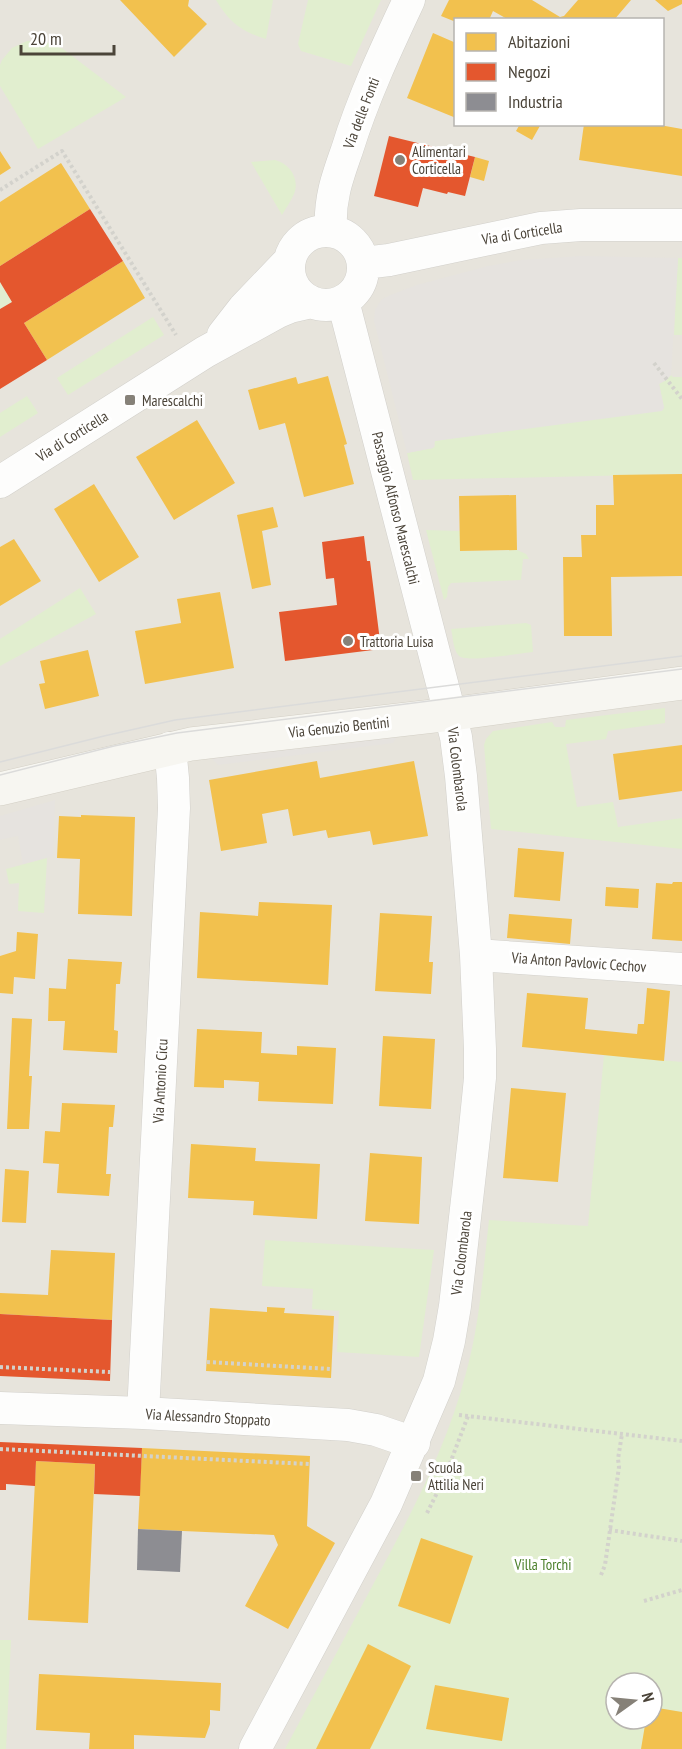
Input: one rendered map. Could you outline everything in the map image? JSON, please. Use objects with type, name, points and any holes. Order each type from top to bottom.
[{"type":"street","name":"Via delle Fonti","points":[[331,231],[332,200],[349,141],[371,82],[409,0]]},
{"type":"street","name":"Via di Corticella","points":[[364,263],[541,228],[581,225],[682,225]]},
{"type":"street","name":"Via di Corticella","points":[[205,352],[290,260],[296,245],[303,238],[323,230],[331,231]]},
{"type":"street","points":[[331,231],[344,234],[353,242],[360,251],[364,263],[363,279],[343,302]]},
{"type":"street","points":[[290,260],[292,284],[304,298],[312,302]]},
{"type":"street","name":"Via di Corticella","points":[[0,482],[205,352],[278,312],[312,302],[330,305],[343,302]]},
{"type":"street","name":"Passaggio Alfonso Marescalchi","points":[[343,302],[451,714]]},
{"type":"street","name":"Via Genuzio Bentini","points":[[0,789],[170,748],[208,742],[682,684]]},
{"type":"street","name":"Via Colombarola","points":[[255,1749],[378,1520],[432,1399],[449,1341],[461,1257],[480,1078],[476,955],[461,776],[451,714]]},
{"type":"street","name":"Via Antonio Cicu","points":[[143,1413],[174,808],[170,748]]},
{"type":"street","name":"Via Anton Pavlovic Cechov","points":[[476,955],[682,969]]},
{"type":"street","name":"Via Alessandro Stoppato","points":[[0,1408],[143,1413],[362,1427],[414,1443]]},
{"type":"path","points":[[0,190],[62,151],[176,335]]},
{"type":"path","points":[[654,363],[682,399]]},
{"type":"path","points":[[207,1362],[331,1369]]},
{"type":"path","points":[[0,1367],[110,1372]]},
{"type":"path","points":[[456,1414],[682,1441]]},
{"type":"path","points":[[427,1513],[444,1479],[468,1416]]},
{"type":"path","points":[[601,1575],[605,1565],[622,1434]]},
{"type":"path","points":[[0,1449],[309,1464]]},
{"type":"path","points":[[609,1530],[682,1540]]},
{"type":"path","points":[[644,1601],[682,1590]]},
{"type":"shaded area","points":[[0,0],[682,0],[682,1749],[0,1749]]},
{"type":"shaded area","points":[[581,256],[678,258],[671,375],[659,384],[664,408],[662,411],[435,441],[433,448],[407,453],[374,321],[375,310],[381,300],[417,285],[488,266],[521,260]]},
{"type":"shaded area","points":[[397,736],[393,743],[218,765],[212,759],[214,754]]},
{"type":"shaded area","points":[[55,800],[53,856],[23,864],[18,836],[0,840],[0,816]]},
{"type":"green space","points":[[216,0],[273,0],[266,39],[237,25],[226,15]]},
{"type":"green space","points":[[308,0],[381,0],[351,66],[301,51],[298,44]]},
{"type":"green space","points":[[27,41],[46,42],[63,49],[126,97],[38,149],[0,86],[2,60],[12,48]]},
{"type":"green space","points":[[275,160],[289,169],[296,183],[294,194],[282,215],[251,162]]},
{"type":"green space","points":[[678,258],[682,258],[682,335],[674,335]]},
{"type":"green space","points":[[0,282],[12,302],[0,309]]},
{"type":"green space","points":[[153,317],[164,335],[68,395],[57,378]]},
{"type":"green space","points":[[671,375],[682,377],[682,474],[413,480],[407,453],[433,448],[434,441],[664,407],[659,384]]},
{"type":"green space","points":[[27,396],[38,413],[0,437],[0,413]]},
{"type":"green space","points":[[426,530],[460,531],[461,551],[517,550],[526,554],[529,559],[523,559],[521,580],[451,583],[444,600]]},
{"type":"green space","points":[[80,588],[96,614],[0,666],[0,639]]},
{"type":"green space","points":[[526,623],[531,625],[533,652],[494,657],[464,658],[459,656],[451,629]]},
{"type":"green space","points":[[665,708],[665,723],[608,731],[606,739],[566,744],[577,807],[613,802],[618,827],[682,818],[682,849],[491,829],[484,745],[493,731],[552,722],[555,727],[565,727],[566,720]]},
{"type":"green space","points":[[47,858],[44,913],[18,911],[19,883],[9,884],[6,869]]},
{"type":"green space","name":"Villa Torchi","points":[[604,1055],[682,1062],[682,1749],[285,1749],[402,1531],[449,1427],[475,1335],[489,1220],[588,1226]]},
{"type":"green space","points":[[265,1240],[434,1250],[419,1357],[337,1352],[339,1311],[312,1309],[313,1289],[262,1286]]},
{"type":"green space","points":[[0,1640],[11,1640],[6,1749],[0,1749]]},
{"type":"building: Abitazioni","points":[[120,0],[189,0],[188,6],[207,24],[174,57]]},
{"type":"building: Abitazioni","points":[[449,0],[532,0],[560,17],[564,16],[578,0],[631,0],[616,18],[505,18],[493,11],[490,18],[454,18],[454,21],[441,16]]},
{"type":"building: Abitazioni","points":[[655,0],[682,0],[682,4],[668,11]]},
{"type":"building: Abitazioni","points":[[433,33],[454,42],[454,117],[407,98]]},
{"type":"building: Abitazioni","points":[[519,126],[540,126],[532,140],[516,131]]},
{"type":"building: Abitazioni","points":[[584,126],[664,126],[682,129],[682,176],[579,160]]},
{"type":"building: Abitazioni","points":[[0,151],[11,168],[0,175]]},
{"type":"building: Abitazioni","points":[[475,157],[489,161],[484,181],[470,177]]},
{"type":"building: Abitazioni","points":[[61,163],[90,209],[0,266],[0,202]]},
{"type":"building: Abitazioni","points":[[123,261],[145,298],[47,360],[24,323]]},
{"type":"building: Abitazioni","points":[[328,376],[347,444],[344,445],[354,484],[304,497],[285,423],[259,430],[248,390],[296,377],[298,384]]},
{"type":"building: Abitazioni","points":[[197,420],[235,483],[174,520],[136,457]]},
{"type":"building: Abitazioni","points":[[682,474],[682,576],[611,577],[612,636],[564,636],[563,557],[582,557],[581,535],[596,535],[596,505],[614,505],[613,475]]},
{"type":"building: Abitazioni","points":[[94,484],[139,557],[99,582],[54,509]]},
{"type":"building: Abitazioni","points":[[516,495],[517,550],[460,551],[459,496]]},
{"type":"building: Abitazioni","points":[[273,507],[278,527],[262,531],[271,585],[252,589],[237,515]]},
{"type":"building: Abitazioni","points":[[14,539],[41,581],[0,606],[0,547]]},
{"type":"building: Abitazioni","points":[[220,592],[234,668],[145,684],[135,631],[181,623],[177,599]]},
{"type":"building: Abitazioni","points":[[88,650],[99,696],[45,709],[39,684],[45,683],[40,661]]},
{"type":"building: Abitazioni","points":[[682,745],[682,791],[619,800],[613,754]]},
{"type":"building: Abitazioni","points":[[317,761],[320,778],[414,761],[428,836],[373,845],[370,831],[328,838],[326,830],[293,836],[288,809],[262,814],[267,843],[221,851],[209,780]]},
{"type":"building: Abitazioni","points":[[81,815],[135,817],[132,916],[78,914],[80,859],[57,858],[59,816],[81,817]]},
{"type":"building: Abitazioni","points":[[518,848],[564,852],[560,901],[514,897]]},
{"type":"building: Abitazioni","points":[[682,882],[682,941],[652,939],[656,883],[672,884]]},
{"type":"building: Abitazioni","points":[[606,887],[639,889],[638,908],[605,906]]},
{"type":"building: Abitazioni","points":[[259,902],[332,905],[328,985],[197,978],[200,912],[258,916]]},
{"type":"building: Abitazioni","points":[[380,913],[432,916],[429,962],[433,962],[431,994],[375,991]]},
{"type":"building: Abitazioni","points":[[509,914],[572,919],[570,944],[507,938]]},
{"type":"building: Abitazioni","points":[[17,932],[38,934],[35,979],[14,977],[13,994],[0,993],[0,956],[16,951]]},
{"type":"building: Abitazioni","points":[[68,959],[122,962],[120,984],[116,984],[114,1030],[118,1031],[117,1053],[63,1050],[65,1021],[48,1021],[49,988],[66,989]]},
{"type":"building: Abitazioni","points":[[647,988],[670,991],[664,1061],[522,1047],[527,993],[588,998],[585,1029],[637,1034],[638,1024],[644,1024]]},
{"type":"building: Abitazioni","points":[[12,1018],[32,1019],[29,1129],[7,1129]]},
{"type":"building: Abitazioni","points":[[197,1029],[262,1032],[261,1053],[297,1055],[297,1046],[336,1048],[333,1104],[258,1101],[259,1082],[224,1080],[224,1088],[194,1087]]},
{"type":"building: Abitazioni","points":[[383,1036],[435,1039],[431,1109],[379,1106]]},
{"type":"building: Abitazioni","points":[[511,1088],[566,1093],[558,1182],[503,1178]]},
{"type":"building: Abitazioni","points":[[62,1103],[115,1105],[113,1127],[109,1127],[106,1174],[111,1174],[109,1196],[57,1193],[59,1164],[43,1163],[45,1131],[60,1132]]},
{"type":"building: Abitazioni","points":[[191,1144],[256,1148],[255,1161],[320,1164],[317,1219],[253,1215],[254,1201],[188,1198]]},
{"type":"building: Abitazioni","points":[[370,1153],[422,1157],[419,1224],[365,1221]]},
{"type":"building: Abitazioni","points":[[5,1169],[29,1171],[26,1223],[2,1222]]},
{"type":"building: Abitazioni","points":[[51,1250],[115,1253],[112,1320],[0,1314],[0,1293],[48,1295]]},
{"type":"building: Abitazioni","points":[[267,1307],[285,1308],[284,1313],[334,1316],[331,1378],[206,1371],[210,1308],[267,1312]]},
{"type":"building: Abitazioni","points":[[142,1448],[310,1456],[307,1526],[335,1543],[288,1629],[245,1606],[278,1545],[274,1535],[138,1529]]},
{"type":"building: Abitazioni","points":[[36,1461],[95,1464],[88,1623],[28,1620]]},
{"type":"building: Abitazioni","points":[[421,1538],[473,1556],[450,1624],[398,1606]]},
{"type":"building: Abitazioni","points":[[368,1644],[411,1666],[370,1749],[316,1749]]},
{"type":"building: Abitazioni","points":[[39,1674],[221,1683],[220,1711],[210,1710],[210,1724],[205,1738],[134,1735],[134,1749],[89,1749],[90,1733],[36,1730]]},
{"type":"building: Abitazioni","points":[[435,1685],[509,1698],[502,1741],[426,1729]]},
{"type":"building: Abitazioni","points":[[664,1709],[682,1712],[682,1749],[641,1749],[644,1731],[664,1731]]},
{"type":"building: Negozi","points":[[389,136],[475,157],[465,196],[423,188],[418,207],[374,196]]},
{"type":"building: Negozi","points":[[90,209],[123,261],[24,323],[47,360],[0,389],[0,309],[12,302],[0,282],[0,266]]},
{"type":"building: Negozi","points":[[364,536],[367,561],[370,561],[381,649],[285,661],[279,612],[337,605],[334,578],[326,579],[322,542]]},
{"type":"building: Negozi","points":[[0,1314],[112,1320],[110,1381],[0,1376]]},
{"type":"building: Negozi","points":[[0,1442],[142,1448],[140,1496],[94,1494],[95,1464],[36,1461],[35,1486],[6,1484],[6,1490],[0,1490]]},
{"type":"building: Industria","points":[[138,1529],[182,1531],[180,1572],[137,1570]]},
{"type":"tram line","points":[[0,762],[175,720],[682,656]]},
{"type":"tram line","points":[[0,775],[114,746],[177,733],[682,669]]},
{"type":"place","name":"Alimentari Corticella","points":[[400,160]]},
{"type":"place","name":"Marescalchi","points":[[130,400]]},
{"type":"place","name":"Trattoria Luisa","points":[[348,641]]},
{"type":"place","name":"Scuola Attilia Neri","points":[[416,1476]]}]
